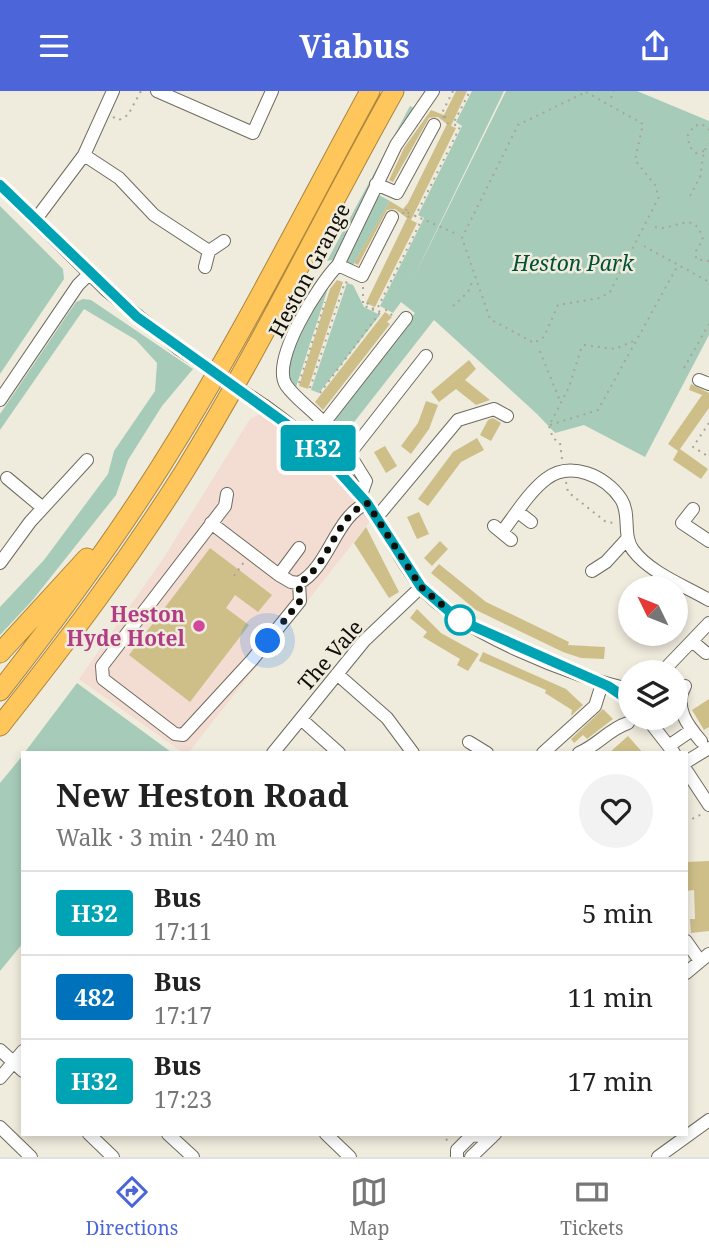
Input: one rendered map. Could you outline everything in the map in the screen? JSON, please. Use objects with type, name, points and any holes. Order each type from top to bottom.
[{"type":"highway","points":[[0,691],[88,575],[169,454],[247,319],[370,91]]},
{"type":"highway","points":[[0,726],[97,600],[183,473],[250,358],[394,91]]},
{"type":"highway","points":[[0,653],[86,559],[169,454]]},
{"type":"street","points":[[36,219],[84,155],[113,91]]},
{"type":"street","points":[[157,91],[253,133],[272,91]]},
{"type":"street","name":"Heston Grange","points":[[364,499],[366,481],[350,453],[284,379],[284,360],[315,297],[338,265],[396,145],[433,91]]},
{"type":"street","points":[[376,184],[397,193],[442,120]]},
{"type":"street","points":[[84,155],[116,175],[154,215],[209,251]]},
{"type":"street","points":[[0,185],[89,274],[137,317],[179,349],[265,406],[313,443],[364,499],[421,587],[459,620],[605,685],[618,693]]},
{"type":"street","points":[[338,265],[362,276],[397,215]]},
{"type":"street","points":[[205,267],[209,251],[223,241]]},
{"type":"street","points":[[0,400],[89,274]]},
{"type":"street","points":[[324,423],[404,321]]},
{"type":"street","points":[[350,453],[426,356]]},
{"type":"street","points":[[377,517],[458,420],[494,409],[507,416]]},
{"type":"street","points":[[0,563],[43,508],[87,460]]},
{"type":"street","points":[[546,464],[560,472]]},
{"type":"street","points":[[502,533],[545,479],[560,472],[589,473],[600,479],[621,499],[627,539],[632,549],[647,563],[709,600]]},
{"type":"street","points":[[7,478],[43,508]]},
{"type":"street","points":[[227,494],[225,506],[102,666],[103,679],[174,734],[183,735],[193,726],[300,601],[299,583],[312,570],[364,499]]},
{"type":"street","points":[[693,509],[682,523],[709,541]]},
{"type":"street","points":[[518,512],[531,522]]},
{"type":"street","points":[[211,523],[279,575],[299,583]]},
{"type":"street","points":[[592,571],[606,562],[627,539]]},
{"type":"street","points":[[279,575],[299,548]]},
{"type":"street","name":"The Vale","points":[[275,751],[364,641],[421,587]]},
{"type":"street","points":[[676,660],[708,625]]},
{"type":"street","points":[[693,642],[706,653]]},
{"type":"street","points":[[337,674],[387,718],[412,751]]},
{"type":"street","points":[[605,685],[618,687]]},
{"type":"street","points":[[545,751],[594,706],[605,685]]},
{"type":"street","points":[[301,719],[338,751]]},
{"type":"street","points":[[688,722],[705,744],[688,769]]},
{"type":"street","points":[[584,751],[594,747],[618,726]]},
{"type":"street","points":[[602,751],[624,730]]},
{"type":"street","points":[[660,730],[672,749],[692,730]]},
{"type":"street","points":[[470,742],[484,751]]},
{"type":"street","points":[[688,772],[709,805]]},
{"type":"street","points":[[688,943],[705,957],[688,971]]},
{"type":"street","points":[[0,1050],[18,1067],[0,1078]]},
{"type":"street","points":[[688,1135],[709,1120]]},
{"type":"street","points":[[0,1126],[31,1157]]},
{"type":"street","points":[[91,1136],[113,1157]]},
{"type":"street","points":[[170,1136],[192,1157]]},
{"type":"street","points":[[328,1136],[350,1157]]},
{"type":"street","points":[[457,1157],[457,1150],[471,1136]]},
{"type":"street","points":[[471,1157],[493,1136]]},
{"type":"street","points":[[658,1157],[687,1136]]},
{"type":"path","points":[[103,114],[120,120],[128,115],[141,91]]},
{"type":"path","points":[[442,120],[442,113],[453,91]]},
{"type":"path","points":[[453,124],[470,91]]},
{"type":"path","points":[[611,98],[614,91]]},
{"type":"path","points":[[453,306],[468,292],[475,278],[462,237],[520,123],[586,92],[643,124],[635,160],[654,185],[659,197],[607,295],[558,305],[544,337],[534,343],[492,322],[475,278]]},
{"type":"path","points":[[415,217],[460,127],[442,120]]},
{"type":"path","points":[[442,120],[448,124]]},
{"type":"path","points":[[704,151],[696,153],[690,146],[688,135],[694,126],[702,124],[709,130]]},
{"type":"path","points":[[690,196],[700,177],[704,151],[709,144]]},
{"type":"path","points":[[407,209],[409,218]]},
{"type":"path","points":[[397,215],[401,217],[404,211],[458,235]]},
{"type":"path","points":[[397,215],[408,214]]},
{"type":"path","points":[[320,393],[378,310],[422,219]]},
{"type":"path","points":[[655,226],[665,229],[681,221],[690,223],[702,233],[704,240],[696,251],[696,259],[709,261]]},
{"type":"path","points":[[644,246],[709,282]]},
{"type":"path","points":[[549,425],[598,409],[678,265]]},
{"type":"path","points":[[362,276],[363,305],[386,310],[404,321]]},
{"type":"path","points":[[310,388],[345,282],[348,283]]},
{"type":"path","points":[[295,394],[325,302]]},
{"type":"path","points":[[367,303],[378,310]]},
{"type":"path","points":[[684,368],[709,324]]},
{"type":"path","points":[[584,345],[615,349],[636,340]]},
{"type":"path","points":[[581,349],[579,364],[549,425],[553,438],[560,443],[560,472],[568,492],[606,522],[626,524]]},
{"type":"path","points":[[540,351],[561,402]]},
{"type":"path","points":[[709,423],[693,447],[706,455],[709,451]]},
{"type":"path","points":[[234,576],[251,553]]},
{"type":"path","points":[[688,820],[692,816],[709,811]]},
{"type":"shaded area","points":[[262,413],[308,447],[371,520],[190,751],[181,751],[79,679],[163,559],[250,419]]},
{"type":"green space","name":"Heston Park","points":[[472,91],[504,91],[413,279],[506,91],[637,91],[709,121],[709,335],[645,457],[584,425],[555,433],[434,320],[344,435],[332,419],[415,313],[401,302],[393,313],[380,306],[424,218],[418,215],[462,126],[456,122]]},
{"type":"green space","points":[[419,104],[338,259],[327,261],[410,106],[414,108]]},
{"type":"green space","points":[[377,194],[390,201],[352,267],[345,263]]},
{"type":"green space","points":[[0,206],[63,269],[64,279],[0,374]]},
{"type":"green space","points":[[331,279],[296,387],[290,375],[292,348],[298,333]]},
{"type":"green space","points":[[347,283],[353,285],[364,307],[380,315],[319,393],[311,390]]},
{"type":"green space","points":[[91,300],[193,369],[162,406],[128,460],[116,495],[31,602],[0,635],[0,607],[44,560],[108,474],[114,451],[155,391],[157,363],[136,340],[84,309],[0,430],[0,414],[76,302]]},
{"type":"green space","points":[[77,683],[170,751],[26,751]]},
{"type":"green space","points":[[21,757],[21,945],[0,971],[0,783]]},
{"type":"building","points":[[456,91],[467,91],[451,126],[456,128],[411,220],[417,223],[375,307],[366,303],[407,218],[395,209],[387,210],[358,265],[354,263],[390,201],[403,209],[408,203],[447,124],[438,117],[429,118],[393,182],[389,180],[404,148],[431,110],[444,115]]},
{"type":"building","points":[[337,280],[343,282],[308,389],[299,386],[330,289]]},
{"type":"building","points":[[385,312],[392,317],[387,322],[390,324],[323,410],[315,402]]},
{"type":"building","points":[[469,360],[476,369],[465,380],[490,400],[476,405],[456,389],[439,402],[431,392]]},
{"type":"building","points":[[691,384],[709,393],[709,408],[680,449],[708,469],[701,479],[673,460],[678,451],[668,444],[702,395],[689,390]]},
{"type":"building","points":[[426,401],[438,405],[429,429],[411,454],[401,446],[418,423]]},
{"type":"building","points":[[493,418],[501,423],[491,441],[480,435],[488,420]]},
{"type":"building","points":[[477,438],[484,450],[461,462],[428,506],[418,499],[453,452]]},
{"type":"building","points":[[385,446],[397,466],[386,473],[374,452]]},
{"type":"building","points":[[419,512],[429,534],[417,539],[407,517]]},
{"type":"building","points":[[366,527],[399,592],[389,598],[354,543]]},
{"type":"building","points":[[440,541],[448,549],[432,566],[424,558]]},
{"type":"building","name":"Heston Hyde Hotel","points":[[210,548],[272,595],[258,612],[235,595],[226,608],[249,625],[190,702],[129,655]]},
{"type":"building","points":[[439,564],[486,602],[569,642],[568,645],[605,647],[604,659],[581,658],[563,652],[476,610],[431,573]]},
{"type":"building","points":[[417,609],[441,633],[479,654],[468,671],[457,665],[460,659],[423,637],[427,632],[410,618]]},
{"type":"building","points":[[483,652],[566,689],[583,705],[571,716],[572,710],[545,693],[546,690],[479,661]]},
{"type":"building","points":[[709,699],[709,727],[704,730],[692,710]]},
{"type":"building","points":[[603,709],[613,719],[587,739],[583,735],[574,743],[571,739]]},
{"type":"building","points":[[628,736],[641,751],[611,751]]},
{"type":"building","points":[[709,861],[709,931],[691,933],[690,919],[695,919],[694,890],[688,891],[688,862]]},
{"type":"bus line","name":"H32","points":[[0,185],[89,274],[137,317],[179,349],[289,423],[313,443],[343,473],[367,503],[421,587],[459,620],[498,640],[608,686],[618,694]]},
{"type":"place","name":"Heston Hyde Hotel","points":[[199,626]]},
{"type":"route","points":[[268,641],[300,601],[299,583],[312,570],[355,512],[367,503],[421,587],[460,620]]}]
